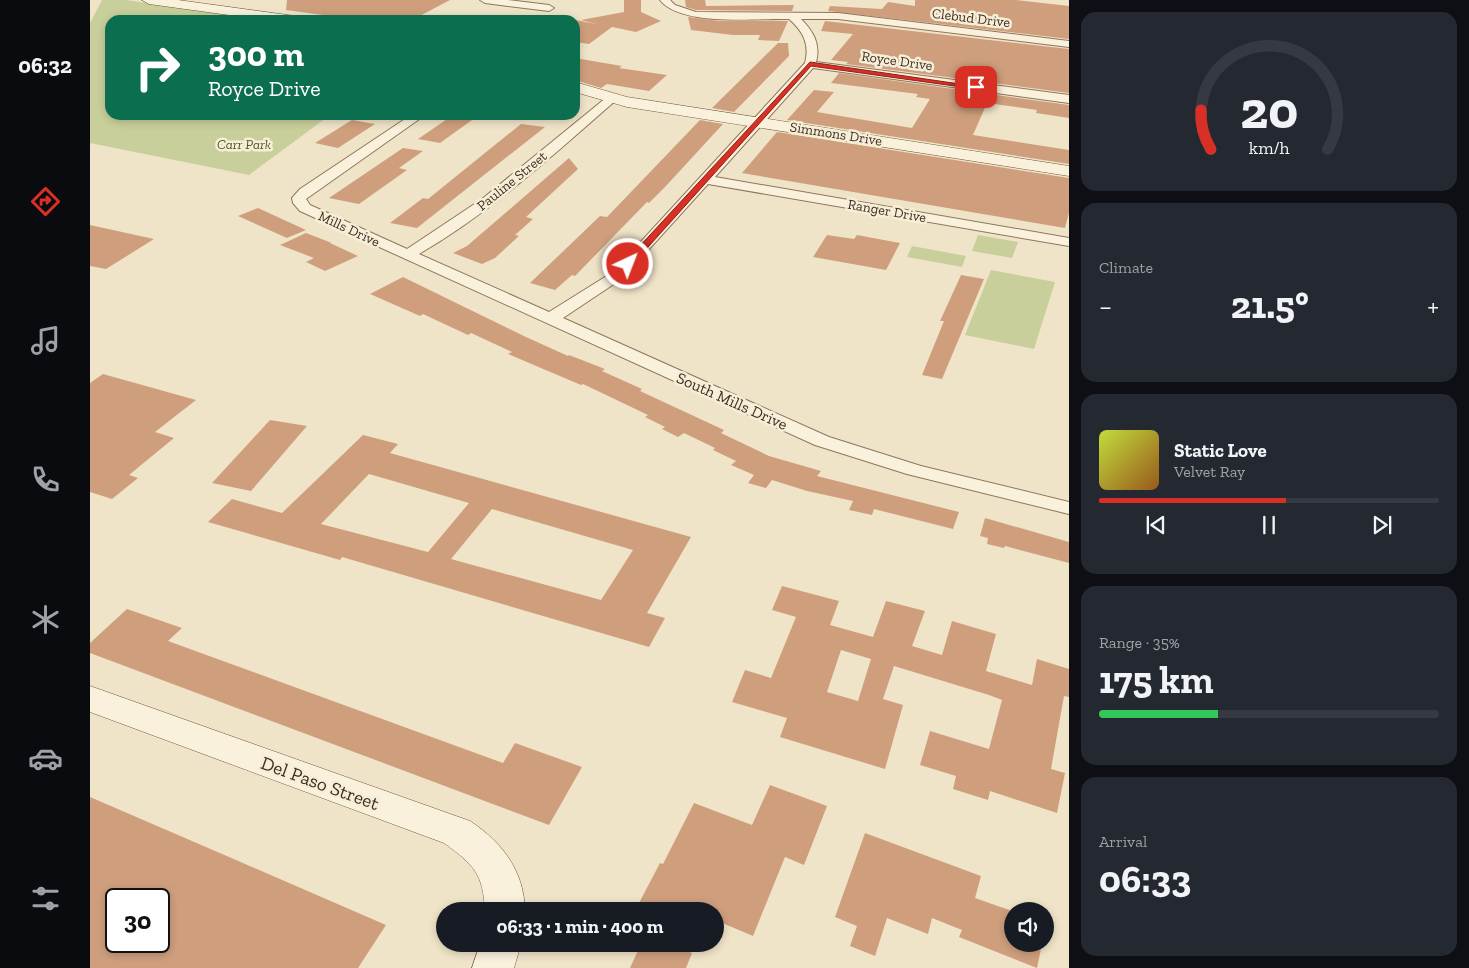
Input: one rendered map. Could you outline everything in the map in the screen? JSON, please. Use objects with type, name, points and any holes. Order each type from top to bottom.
[{"type":"street","points":[[149,0],[258,15]]},
{"type":"street","points":[[485,0],[552,12],[539,0]]},
{"type":"street","name":"Clebud Drive","points":[[665,0],[672,8],[695,15],[838,16],[1069,44]]},
{"type":"street","points":[[550,319],[618,275],[810,64],[813,56],[812,47],[806,28],[791,15]]},
{"type":"street","name":"Royce Drive","points":[[810,64],[1069,99]]},
{"type":"street","name":"Simmons Drive","points":[[580,89],[611,99],[1069,171]]},
{"type":"street","name":"Pauline Street","points":[[407,256],[438,239],[463,221],[537,162],[611,99]]},
{"type":"street","name":"Mills Drive","points":[[407,256],[305,208],[300,203],[300,196],[412,120]]},
{"type":"street","name":"Ranger Drive","points":[[705,179],[1069,242]]},
{"type":"street","name":"South Mills Drive","points":[[407,256],[822,442],[913,470],[1069,508]]},
{"type":"street","name":"Del Paso Street","points":[[90,699],[456,832],[480,848],[495,866],[506,895],[506,902]]},
{"type":"street","points":[[494,968],[499,952]]},
{"type":"green space","name":"Carr Park","points":[[102,0],[126,0],[233,15],[105,15],[105,120],[323,120],[249,175],[90,143],[90,23]]},
{"type":"green space","points":[[978,235],[1018,242],[1012,258],[972,251]]},
{"type":"green space","points":[[912,246],[966,256],[962,267],[907,257]]},
{"type":"green space","points":[[991,270],[1055,282],[1034,349],[965,335]]},
{"type":"building","points":[[287,0],[450,0],[422,15],[323,15],[286,10]]},
{"type":"building","points":[[624,0],[641,0],[641,12],[661,21],[636,32],[612,27],[589,44],[580,43],[580,21],[597,24],[581,20],[624,12]]},
{"type":"building","points":[[685,0],[705,0],[706,6],[794,5],[792,11],[696,10],[686,7]]},
{"type":"building","points":[[915,0],[1016,0],[1069,6],[1069,39],[828,11],[830,6],[882,9],[888,2],[915,6]]},
{"type":"building","points":[[688,17],[720,21],[788,21],[779,41],[758,40],[760,35],[733,35],[691,30]]},
{"type":"building","points":[[825,21],[1069,49],[1069,93],[846,64],[848,62],[831,60],[853,34],[821,31]]},
{"type":"building","points":[[778,43],[788,43],[789,56],[734,112],[712,108]]},
{"type":"building","points":[[580,59],[622,66],[619,68],[667,75],[649,91],[607,84],[601,88],[580,82]]},
{"type":"building","points":[[839,73],[1069,105],[1069,118],[1036,113],[1037,110],[987,103],[973,135],[1069,150],[1069,164],[787,120],[814,90],[834,92],[817,112],[912,128],[930,99],[916,97],[918,94],[831,83]]},
{"type":"building","points":[[352,120],[375,124],[338,148],[315,143]]},
{"type":"building","points":[[446,120],[472,120],[440,143],[418,139]]},
{"type":"building","points":[[700,120],[723,124],[665,187],[649,203],[647,202],[575,276],[572,275],[555,290],[530,283],[600,216],[607,217]]},
{"type":"building","points":[[521,124],[545,127],[417,228],[390,223],[423,198],[428,199]]},
{"type":"building","points":[[777,132],[1069,178],[1069,213],[1065,228],[742,173]]},
{"type":"building","points":[[403,148],[423,151],[399,168],[407,170],[359,204],[329,198]]},
{"type":"building","points":[[569,158],[578,169],[526,217],[533,219],[515,235],[519,236],[495,258],[482,264],[453,253],[467,246]]},
{"type":"building","points":[[258,208],[306,230],[287,238],[238,216]]},
{"type":"building","points":[[90,225],[154,239],[106,269],[90,266]]},
{"type":"building","points":[[306,233],[358,256],[325,271],[306,262],[314,258],[280,245]]},
{"type":"building","points":[[827,235],[854,239],[857,235],[900,243],[886,270],[813,257]]},
{"type":"building","points":[[961,275],[984,279],[942,379],[922,375],[944,321],[940,321]]},
{"type":"building","points":[[403,277],[526,337],[568,356],[605,369],[602,371],[724,430],[721,433],[769,456],[821,471],[817,476],[959,512],[953,529],[874,509],[872,515],[849,510],[853,501],[807,491],[772,480],[766,488],[748,483],[754,475],[731,465],[736,461],[713,450],[715,448],[684,433],[678,437],[662,429],[665,427],[645,417],[648,415],[583,384],[581,385],[508,354],[512,352],[471,333],[468,335],[423,314],[420,316],[370,294]]},
{"type":"building","points":[[103,374],[196,400],[155,432],[174,438],[129,475],[138,478],[112,499],[90,492],[90,383]]},
{"type":"building","points":[[270,420],[307,426],[251,491],[212,483]]},
{"type":"building","points":[[363,435],[398,444],[390,453],[691,537],[647,613],[665,618],[649,647],[342,557],[340,560],[208,522],[232,499],[282,513]],"holes":[[[369,474],[469,503],[428,552],[321,524]],[[492,509],[633,550],[601,600],[451,559]]]},
{"type":"building","points":[[985,518],[1069,542],[1069,563],[1005,546],[1004,548],[987,544],[988,538],[980,536]]},
{"type":"building","points":[[782,586],[839,601],[830,625],[873,637],[886,601],[925,611],[912,646],[942,655],[952,621],[996,634],[986,671],[1032,685],[1037,659],[1069,669],[1069,697],[1064,696],[1051,769],[1065,773],[1057,813],[990,791],[988,800],[953,789],[956,776],[920,765],[930,731],[989,749],[1002,700],[894,666],[883,699],[903,705],[885,769],[780,737],[787,718],[732,702],[745,670],[771,678],[796,617],[772,610]],"holes":[[[841,650],[871,659],[858,701],[827,692]]]},
{"type":"building","points":[[127,609],[182,628],[168,641],[503,763],[515,743],[582,767],[549,825],[90,653],[90,643]]},
{"type":"building","points":[[770,785],[827,806],[804,865],[785,857],[753,936],[724,924],[724,902],[640,902],[660,863],[663,864],[694,803],[752,825]]},
{"type":"building","points":[[90,797],[386,925],[358,968],[90,968]]},
{"type":"building","points":[[865,833],[981,876],[975,898],[1004,908],[1004,952],[1040,952],[1037,968],[959,937],[962,930],[932,918],[928,934],[887,918],[875,956],[850,946],[857,926],[835,917]]},
{"type":"building","points":[[637,952],[692,953],[686,968],[630,968]]},
{"type":"route","points":[[628,264],[810,64],[976,87]]}]
